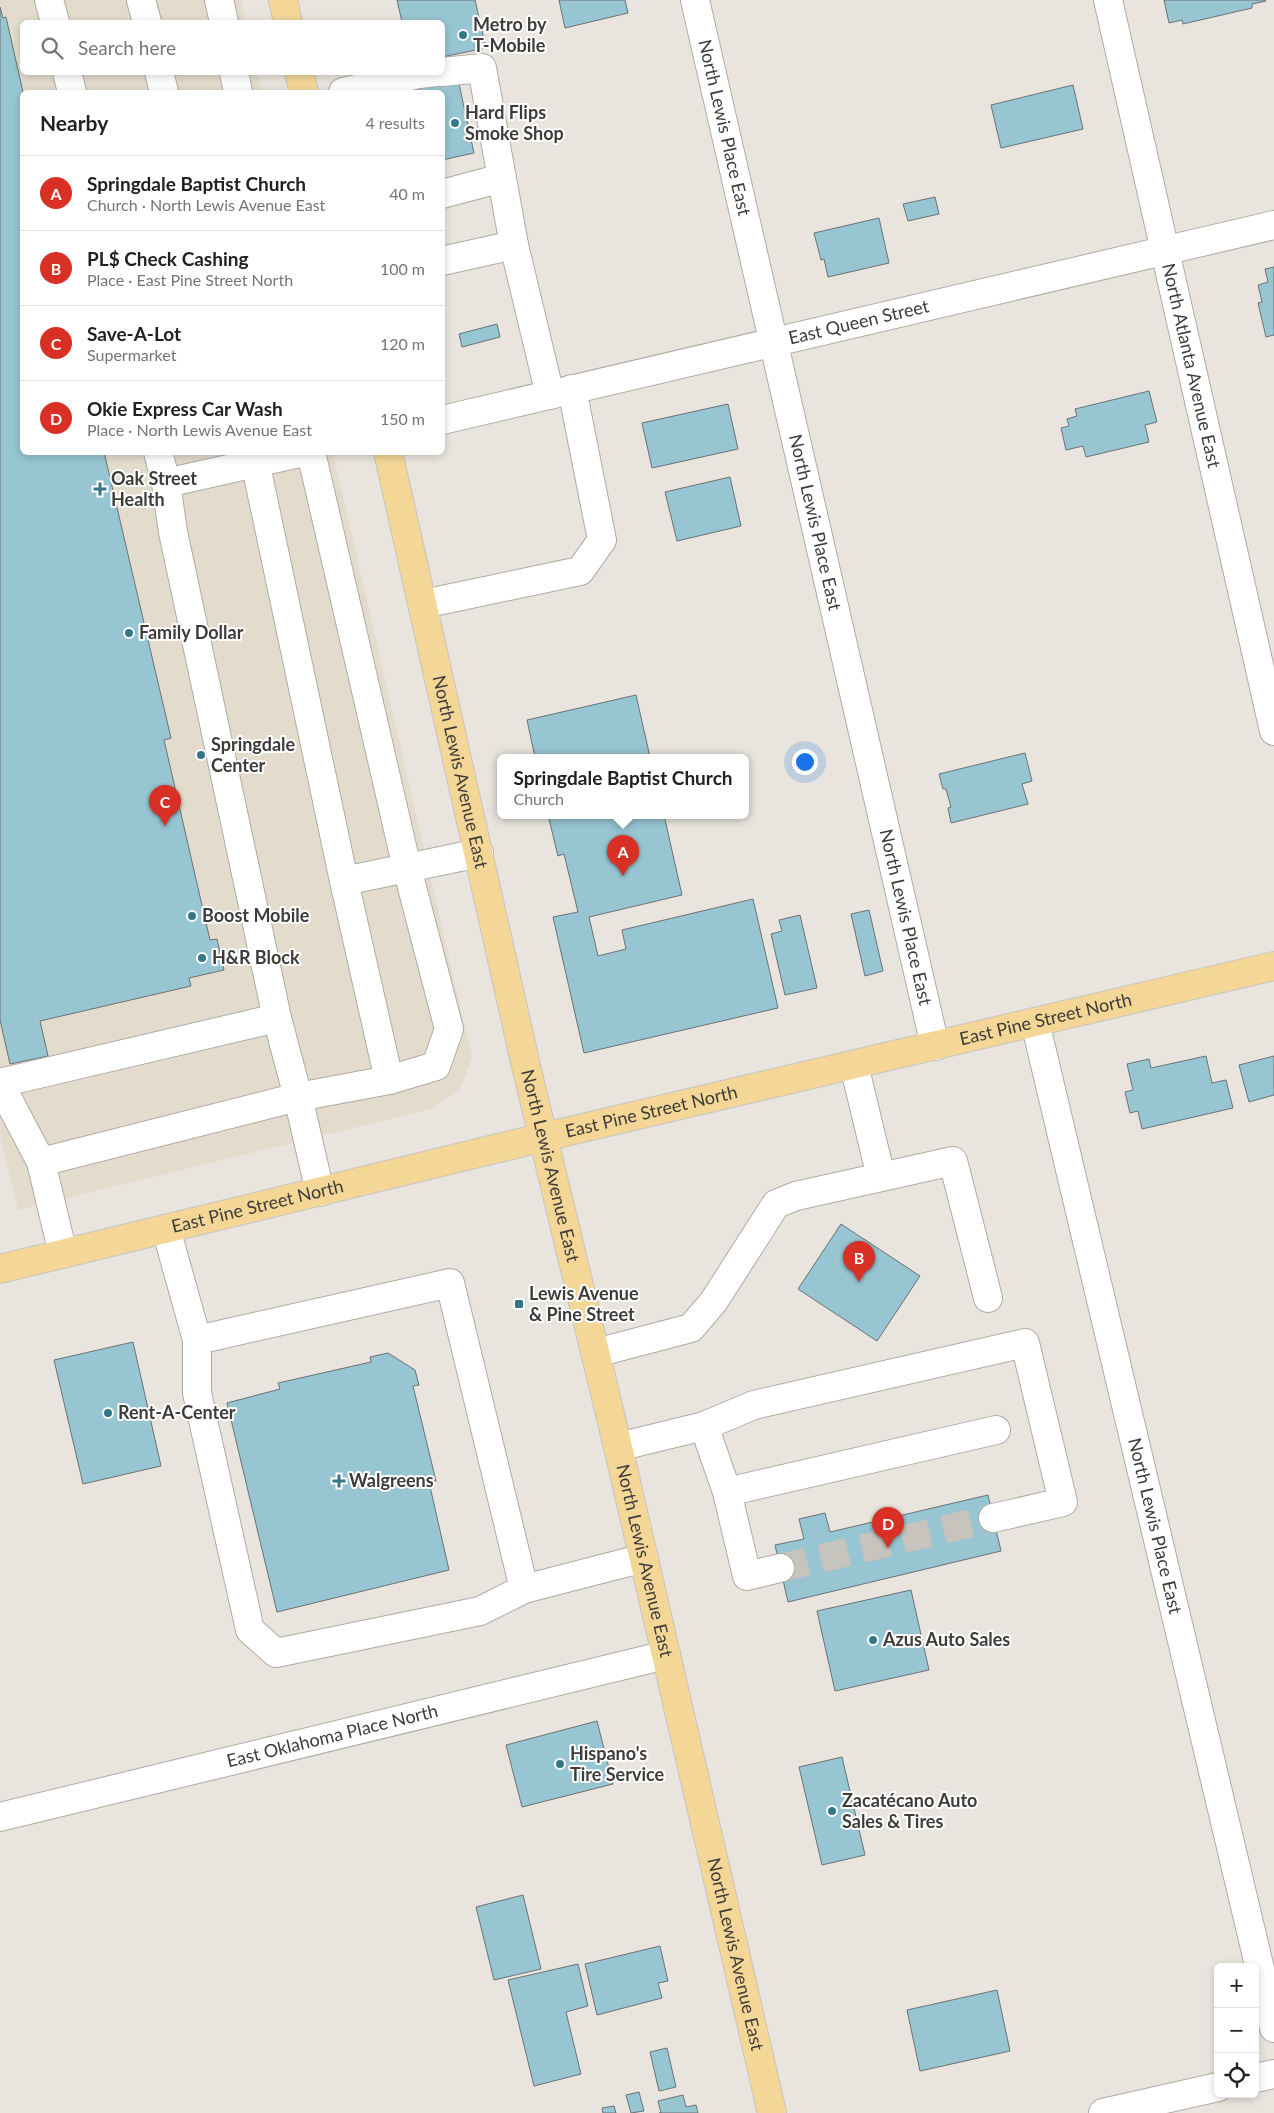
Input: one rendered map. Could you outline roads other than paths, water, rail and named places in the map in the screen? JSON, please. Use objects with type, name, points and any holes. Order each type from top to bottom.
[{"type":"main road","points":[[283,0],[288,20]]},
{"type":"main road","points":[[300,75],[304,90]]},
{"type":"main road","name":"North Lewis Avenue East","points":[[389,455],[526,1066],[596,1353],[772,2113]]},
{"type":"main road","name":"East Pine Street North","points":[[0,1269],[544,1137],[1274,966]]},
{"type":"street","points":[[49,0],[54,20]]},
{"type":"street","points":[[141,0],[146,20]]},
{"type":"street","points":[[220,0],[224,20]]},
{"type":"street","name":"North Lewis Place East","points":[[695,0],[935,1046]]},
{"type":"street","name":"North Atlanta Avenue East","points":[[1108,0],[1274,730]]},
{"type":"street","points":[[423,604],[580,571],[602,540],[561,392],[514,245],[482,68],[445,72]]},
{"type":"street","points":[[68,75],[72,90]]},
{"type":"street","points":[[160,75],[164,90]]},
{"type":"street","points":[[235,75],[238,90]]},
{"type":"street","points":[[372,89],[416,75]]},
{"type":"street","points":[[445,193],[502,178]]},
{"type":"street","name":"East Queen Street","points":[[445,419],[1274,225]]},
{"type":"street","points":[[445,260],[514,245]]},
{"type":"street","points":[[159,455],[166,483],[175,542],[277,1018],[320,1192]]},
{"type":"street","points":[[166,483],[254,458],[279,455]]},
{"type":"street","points":[[41,1162],[298,1097],[389,1080],[436,1066],[449,1029],[407,868],[312,455]]},
{"type":"street","points":[[254,458],[344,881],[389,1080]]},
{"type":"street","points":[[344,881],[479,853]]},
{"type":"street","points":[[63,1254],[41,1162],[0,1083],[277,1018]]},
{"type":"street","name":"North Lewis Place East","points":[[1035,1022],[1274,2028]]},
{"type":"street","points":[[854,1065],[881,1177]]},
{"type":"street","points":[[596,1353],[691,1328],[714,1301],[776,1204],[796,1196],[953,1161],[988,1298]]},
{"type":"street","points":[[166,1229],[197,1340],[197,1393],[250,1630],[276,1653],[480,1611],[524,1589],[644,1558]]},
{"type":"street","points":[[197,1340],[450,1283],[524,1589]]},
{"type":"street","points":[[618,1447],[704,1426],[754,1405],[1025,1343],[1063,1502],[993,1518]]},
{"type":"street","points":[[704,1426],[727,1492],[747,1576],[780,1568]]},
{"type":"street","points":[[727,1492],[996,1430]]},
{"type":"street","name":"East Oklahoma Place North","points":[[0,1817],[666,1655]]},
{"type":"street","points":[[1259,2077],[1274,2074]]},
{"type":"street","points":[[1104,2113],[1214,2088]]},
{"type":"tunnel","points":[[780,1568],[993,1518]]},
{"type":"place","name":"Metro by T-Mobile","points":[[463,35]]},
{"type":"place","name":"Hard Flips Smoke Shop","points":[[455,123]]},
{"type":"place","name":"Oak Street Health","points":[[100,489]]},
{"type":"place","name":"Family Dollar","points":[[129,633]]},
{"type":"place","name":"Springdale Center","points":[[201,755]]},
{"type":"place","name":"Save-A-Lot","points":[[165,826]]},
{"type":"place","name":"Springdale Baptist Church","points":[[623,876]]},
{"type":"place","name":"Boost Mobile","points":[[192,916]]},
{"type":"place","name":"H&R Block","points":[[202,958]]},
{"type":"place","name":"PL$ Check Cashing","points":[[859,1282]]},
{"type":"place","name":"Lewis Avenue & Pine Street","points":[[519,1304]]},
{"type":"place","name":"Rent-A-Center","points":[[108,1413]]},
{"type":"place","name":"Walgreens","points":[[339,1481]]},
{"type":"place","name":"Okie Express Car Wash","points":[[888,1548]]},
{"type":"place","name":"Azus Auto Sales","points":[[873,1640]]},
{"type":"place","name":"Hispano's Tire Service","points":[[560,1764]]},
{"type":"place","name":"Zacatécano Auto Sales & Tires","points":[[832,1811]]}]
